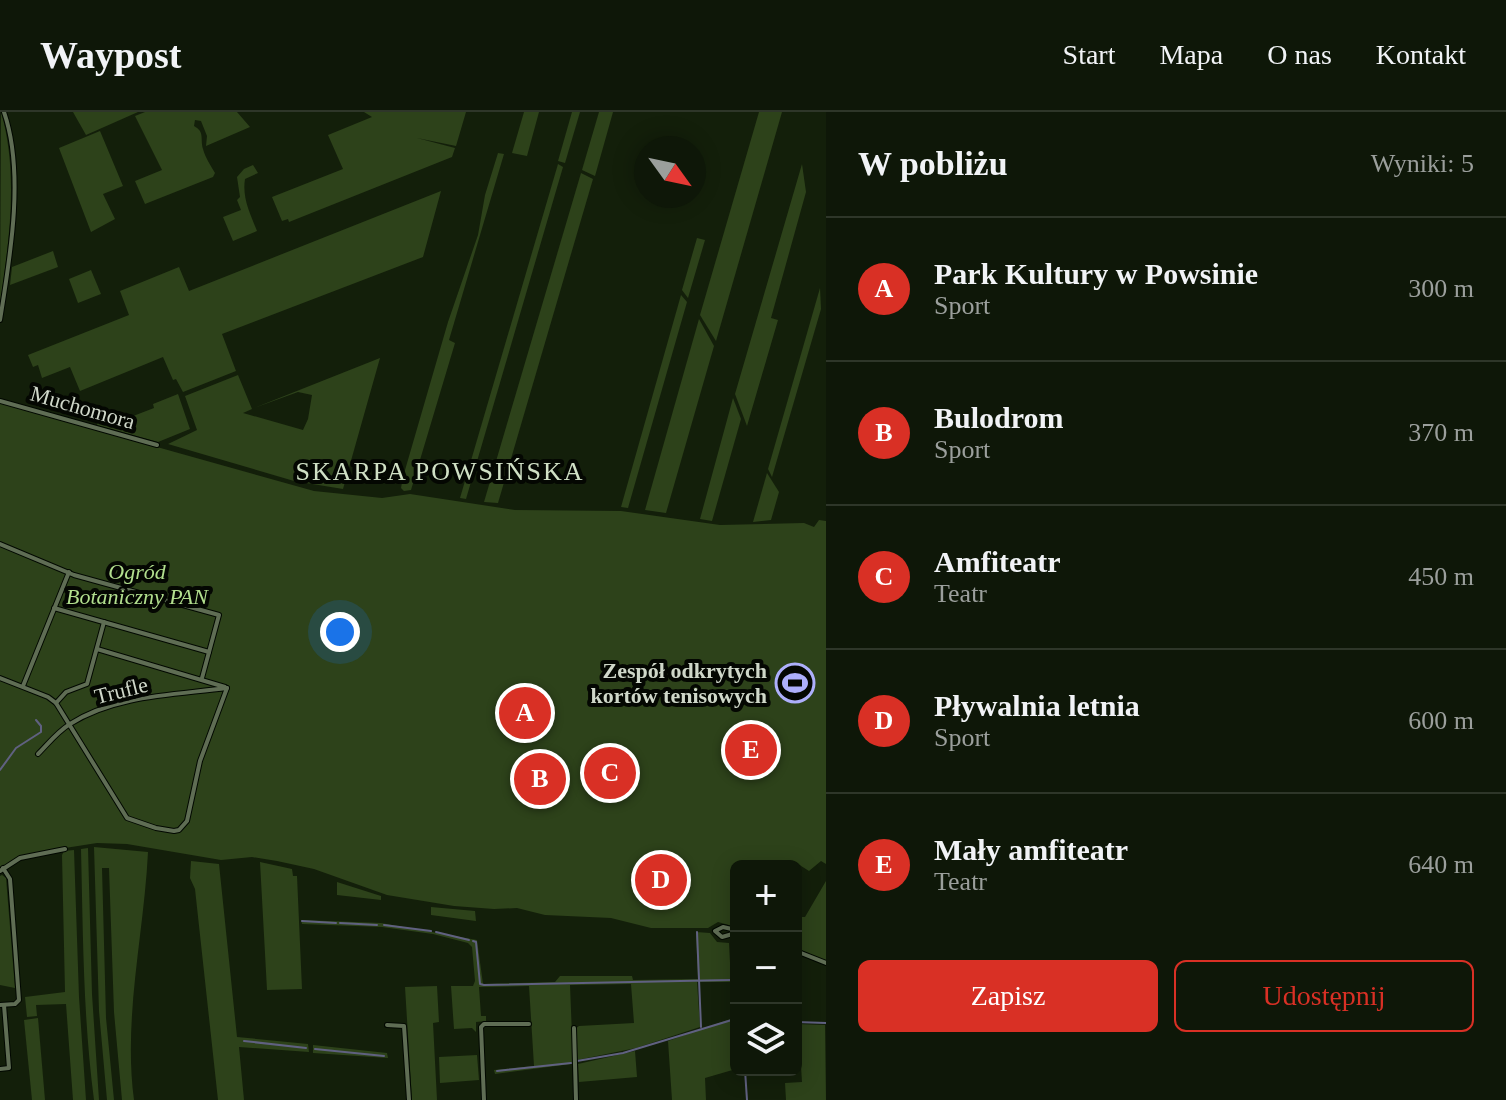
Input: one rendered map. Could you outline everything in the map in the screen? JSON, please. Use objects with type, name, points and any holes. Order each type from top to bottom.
[{"type":"street","points":[[0,320],[14,180],[13,150],[4,112]]},
{"type":"street","name":"Muchomora","points":[[0,401],[157,445]]},
{"type":"street","points":[[0,544],[69,572],[219,615],[202,678]]},
{"type":"street","points":[[23,686],[69,572]]},
{"type":"street","points":[[54,608],[209,652]]},
{"type":"street","points":[[56,703],[66,692],[87,684],[104,622]]},
{"type":"street","points":[[0,678],[56,703],[127,818],[156,828],[179,830],[187,821],[200,761],[227,688],[97,649]]},
{"type":"street","name":"Trufle","points":[[38,754],[69,724],[122,701],[227,688]]},
{"type":"street","points":[[0,1069],[9,1068],[2,1005],[19,1000],[10,879],[2,870],[20,858],[65,849]]},
{"type":"street","points":[[802,953],[826,963]]},
{"type":"street","points":[[484,1100],[480,1030],[484,1024],[529,1024]]},
{"type":"street","points":[[387,1025],[404,1026],[409,1100]]},
{"type":"street","points":[[574,1028],[576,1100]]},
{"type":"green space","points":[[1,112],[10,159],[11,208],[0,305]]},
{"type":"green space","points":[[73,112],[138,112],[86,135]]},
{"type":"green space","points":[[145,112],[237,112],[250,127],[206,146],[207,136],[201,121],[195,120],[194,126],[201,133],[204,152],[215,173],[213,177],[145,204],[135,181],[162,170],[135,116]]},
{"type":"green space","points":[[364,112],[466,112],[456,146],[417,138],[455,148],[452,157],[289,222],[288,219],[282,221],[272,197],[343,169],[328,135],[372,117]]},
{"type":"green space","points":[[524,112],[539,112],[527,156],[512,153]]},
{"type":"green space","points":[[572,112],[580,112],[565,163],[558,161]]},
{"type":"green space","points":[[599,112],[613,112],[595,176],[582,170]]},
{"type":"green space","points":[[759,112],[782,112],[716,341],[700,315]]},
{"type":"green space","points":[[100,131],[123,186],[103,194],[115,219],[91,232],[59,148]]},
{"type":"green space","points":[[498,153],[504,154],[449,340],[455,343],[411,490],[404,491],[401,488],[403,477],[448,322],[478,235],[485,195]]},
{"type":"green space","points":[[558,164],[563,167],[466,499],[460,498]]},
{"type":"green space","points":[[802,164],[806,192],[771,318],[778,320],[747,426],[735,394]]},
{"type":"green space","points":[[253,165],[258,173],[245,179],[245,193],[257,231],[233,241],[223,217],[241,210],[237,200],[240,197],[237,177]]},
{"type":"green space","points":[[581,173],[593,179],[498,503],[484,502]]},
{"type":"green space","points":[[441,191],[423,257],[222,334],[236,371],[183,392],[176,379],[173,380],[163,357],[80,391],[70,367],[42,378],[38,365],[33,367],[28,355],[129,315],[120,291],[179,267],[189,291]]},
{"type":"green space","points":[[697,238],[705,240],[688,298],[682,290]]},
{"type":"green space","points":[[53,251],[58,267],[10,285],[12,267]]},
{"type":"green space","points":[[91,270],[101,294],[78,303],[69,279]]},
{"type":"green space","points":[[820,288],[821,309],[772,477],[768,469]]},
{"type":"green space","points":[[681,295],[687,302],[628,508],[621,507]]},
{"type":"green space","points":[[699,319],[714,346],[666,513],[645,510]]},
{"type":"green space","points":[[380,358],[343,489],[294,481],[168,444],[197,430],[185,396],[238,375],[252,409],[243,413],[303,430],[312,395],[298,392],[254,408]]},
{"type":"green space","points":[[178,394],[190,429],[158,442],[97,425],[102,411],[128,418]]},
{"type":"green space","points":[[733,398],[741,419],[712,521],[700,519]]},
{"type":"green space","name":"Ogród Botaniczny PAN","points":[[0,403],[314,491],[382,498],[410,494],[515,510],[621,511],[720,525],[804,523],[814,527],[819,520],[826,521],[826,864],[821,861],[809,871],[802,867],[802,860],[730,860],[730,925],[718,922],[708,928],[651,928],[611,918],[545,915],[517,908],[454,906],[387,895],[314,869],[277,861],[252,857],[221,860],[127,844],[97,843],[17,857],[0,868]]},
{"type":"green space","points":[[767,473],[779,492],[771,520],[753,522]]},
{"type":"green space","points":[[94,847],[148,852],[131,1038],[134,1100],[122,1100],[114,1012],[109,868],[102,868],[106,1018],[114,1100],[107,1100],[99,1011]]},
{"type":"green space","points":[[88,848],[99,1100],[94,1100],[84,974],[81,849]]},
{"type":"green space","points":[[74,850],[86,1100],[73,1100],[66,1004],[36,1005],[37,1016],[27,1017],[25,997],[65,992],[62,855],[64,851]]},
{"type":"green space","points":[[191,861],[219,864],[237,1037],[308,1044],[309,1052],[239,1047],[244,1100],[218,1100],[195,889],[190,878]]},
{"type":"green space","points":[[260,862],[292,869],[293,876],[297,876],[302,989],[267,990]]},
{"type":"green space","points":[[2,875],[6,878],[15,988],[0,985]]},
{"type":"green space","points":[[826,881],[826,961],[802,951],[802,917],[805,917]]},
{"type":"green space","points":[[337,882],[381,896],[381,900],[337,895]]},
{"type":"green space","points":[[431,907],[475,911],[476,921],[431,915]]},
{"type":"green space","points":[[301,920],[381,923],[477,940],[483,984],[555,982],[560,976],[632,976],[633,980],[698,979],[696,932],[710,933],[717,942],[729,943],[730,982],[697,982],[700,1027],[636,1048],[577,1060],[575,1029],[579,1026],[634,1023],[631,984],[570,985],[571,1064],[495,1074],[494,1070],[534,1066],[529,986],[479,987],[481,1016],[486,1016],[486,1021],[476,1022],[476,1032],[472,1028],[454,1029],[451,986],[473,986],[475,981],[472,947],[468,943],[433,934],[382,927],[302,924]]},
{"type":"green space","points":[[437,986],[439,1022],[433,1023],[437,1100],[412,1100],[405,987]]},
{"type":"green space","points":[[38,1018],[45,1100],[32,1100],[24,1020]]},
{"type":"green space","points":[[730,1019],[730,1071],[705,1078],[706,1100],[672,1100],[668,1041]]},
{"type":"green space","points":[[802,1024],[825,1025],[826,1100],[786,1100],[785,1083],[802,1082]]},
{"type":"green space","points":[[313,1045],[387,1053],[388,1058],[313,1053]]},
{"type":"green space","points":[[635,1051],[637,1077],[579,1082],[578,1064]]},
{"type":"green space","points":[[477,1055],[479,1080],[440,1083],[439,1057]]},
{"type":"waterway","points":[[0,770],[16,748],[41,732],[36,720]]},
{"type":"waterway","points":[[302,921],[336,923]]},
{"type":"waterway","points":[[340,923],[377,925]]},
{"type":"waterway","points":[[384,925],[431,931]]},
{"type":"waterway","points":[[436,932],[469,940]]},
{"type":"waterway","points":[[697,932],[701,1027]]},
{"type":"waterway","points":[[473,941],[476,942],[480,984],[484,985],[730,980]]},
{"type":"waterway","points":[[577,1061],[623,1053],[730,1021]]},
{"type":"waterway","points":[[802,1022],[826,1023]]},
{"type":"waterway","points":[[244,1041],[306,1048]]},
{"type":"waterway","points":[[315,1049],[384,1056]]},
{"type":"waterway","points":[[497,1071],[571,1063]]},
{"type":"waterway","points":[[745,1076],[747,1100]]},
{"type":"place","name":"Zespół odkrytych kortów tenisowych","points":[[795,683]]},
{"type":"place","name":"Park Kultury w Powsinie","points":[[525,713]]},
{"type":"place","name":"Mały amfiteatr","points":[[751,750]]},
{"type":"place","name":"Amfiteatr","points":[[610,773]]},
{"type":"place","name":"Bulodrom","points":[[540,779]]},
{"type":"place","name":"Pływalnia letnia","points":[[661,880]]},
{"type":"district","name":"SKARPA POWSIŃSKA","points":[[440,471]]}]
